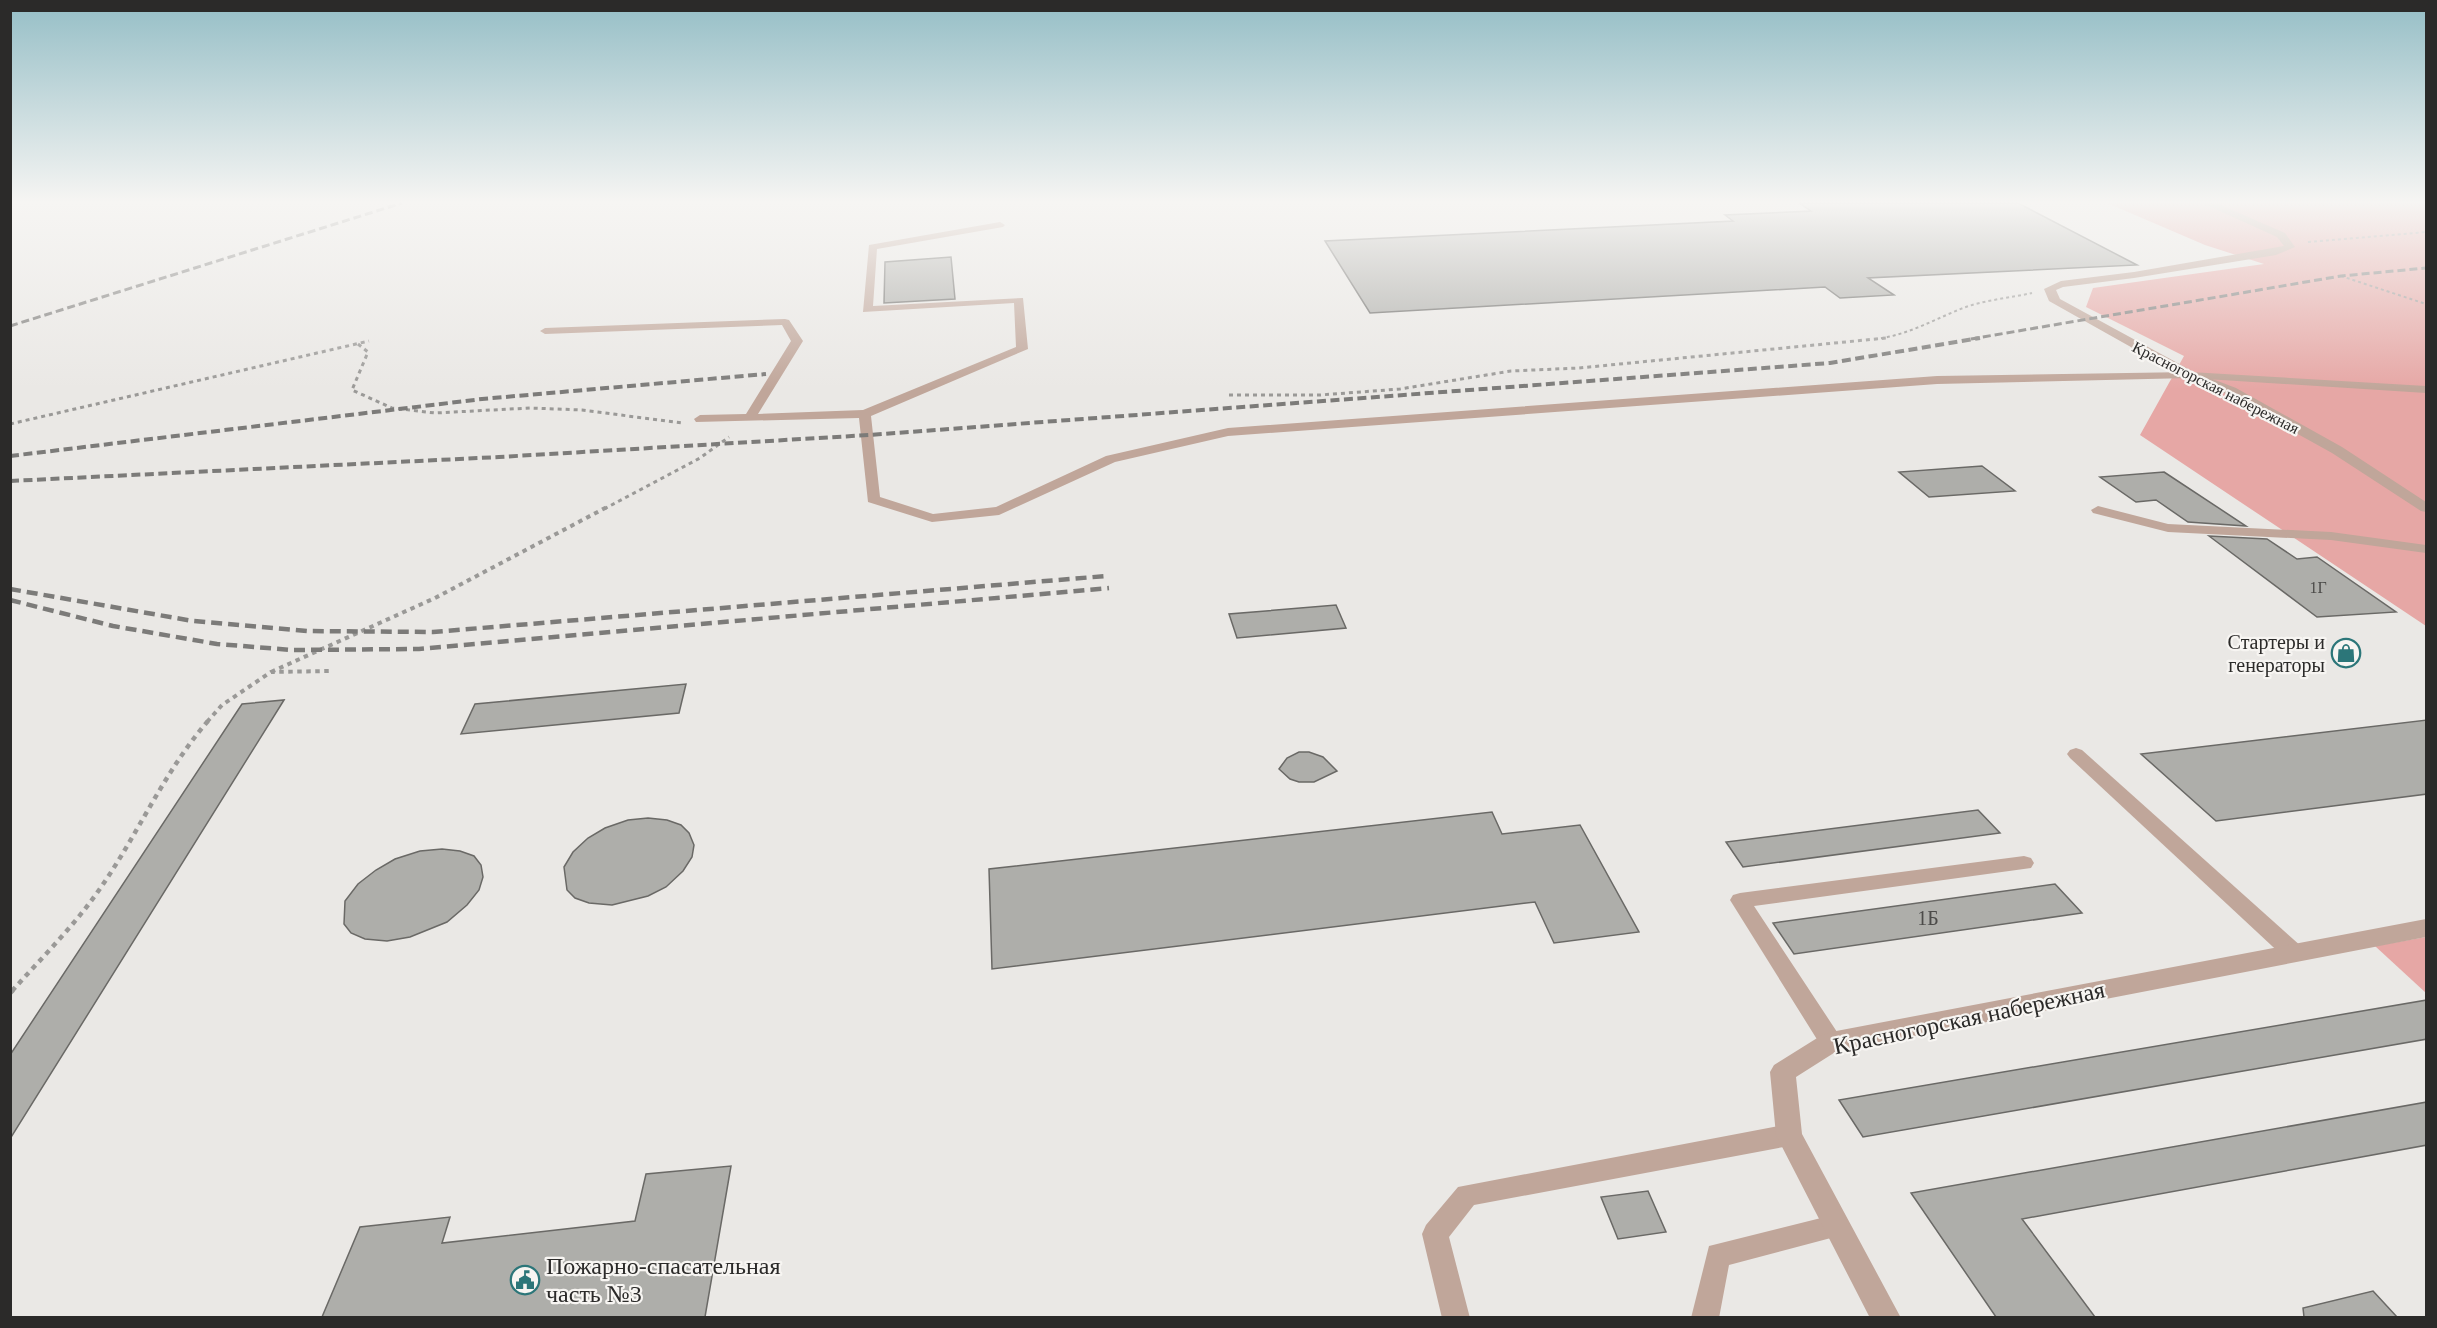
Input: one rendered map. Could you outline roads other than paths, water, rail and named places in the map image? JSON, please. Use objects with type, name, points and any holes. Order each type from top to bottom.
[{"type":"street","name":"Краcногорская набережная","points":[[2196,265],[2055,286],[2055,301],[2190,375],[2231,391],[2318,439],[2427,508]]},
{"type":"street","name":"Краcногорская набережная","points":[[1886,1317],[1789,1135],[1783,1072],[1831,1042],[2427,928]]},
{"type":"lane","points":[[700,419],[866,414],[1022,349],[1019,300],[867,310],[871,265]]},
{"type":"lane","points":[[545,331],[784,322],[797,341],[750,417]]},
{"type":"lane","points":[[866,414],[873,498],[932,518],[999,511],[1111,459],[1228,432],[1937,380],[2190,375],[2427,390]]},
{"type":"lane","points":[[2098,510],[2168,528],[2331,536],[2427,549]]},
{"type":"lane","points":[[2076,754],[2294,953]]},
{"type":"lane","points":[[1831,1042],[1740,900],[2024,863]]},
{"type":"lane","points":[[1456,1317],[1435,1234],[1467,1195],[1789,1135]]},
{"type":"lane","points":[[1705,1317],[1718,1255],[1837,1226]]},
{"type":"railway","points":[[10,326],[204,265]]},
{"type":"railway","points":[[1971,339],[2341,276],[2426,268]]},
{"type":"railway","points":[[10,481],[499,457],[869,435],[1830,363],[1980,338]]},
{"type":"railway","points":[[10,456],[482,399],[766,374]]},
{"type":"railway","points":[[10,589],[193,621],[308,631],[433,632],[1106,576]]},
{"type":"railway","points":[[10,600],[113,626],[217,644],[292,650],[419,649],[1109,588]]},
{"type":"place","name":"Стартеры и генераторы","points":[[2346,653]]},
{"type":"place","name":"Пожарно-спасательная часть №3","points":[[525,1280]]}]
